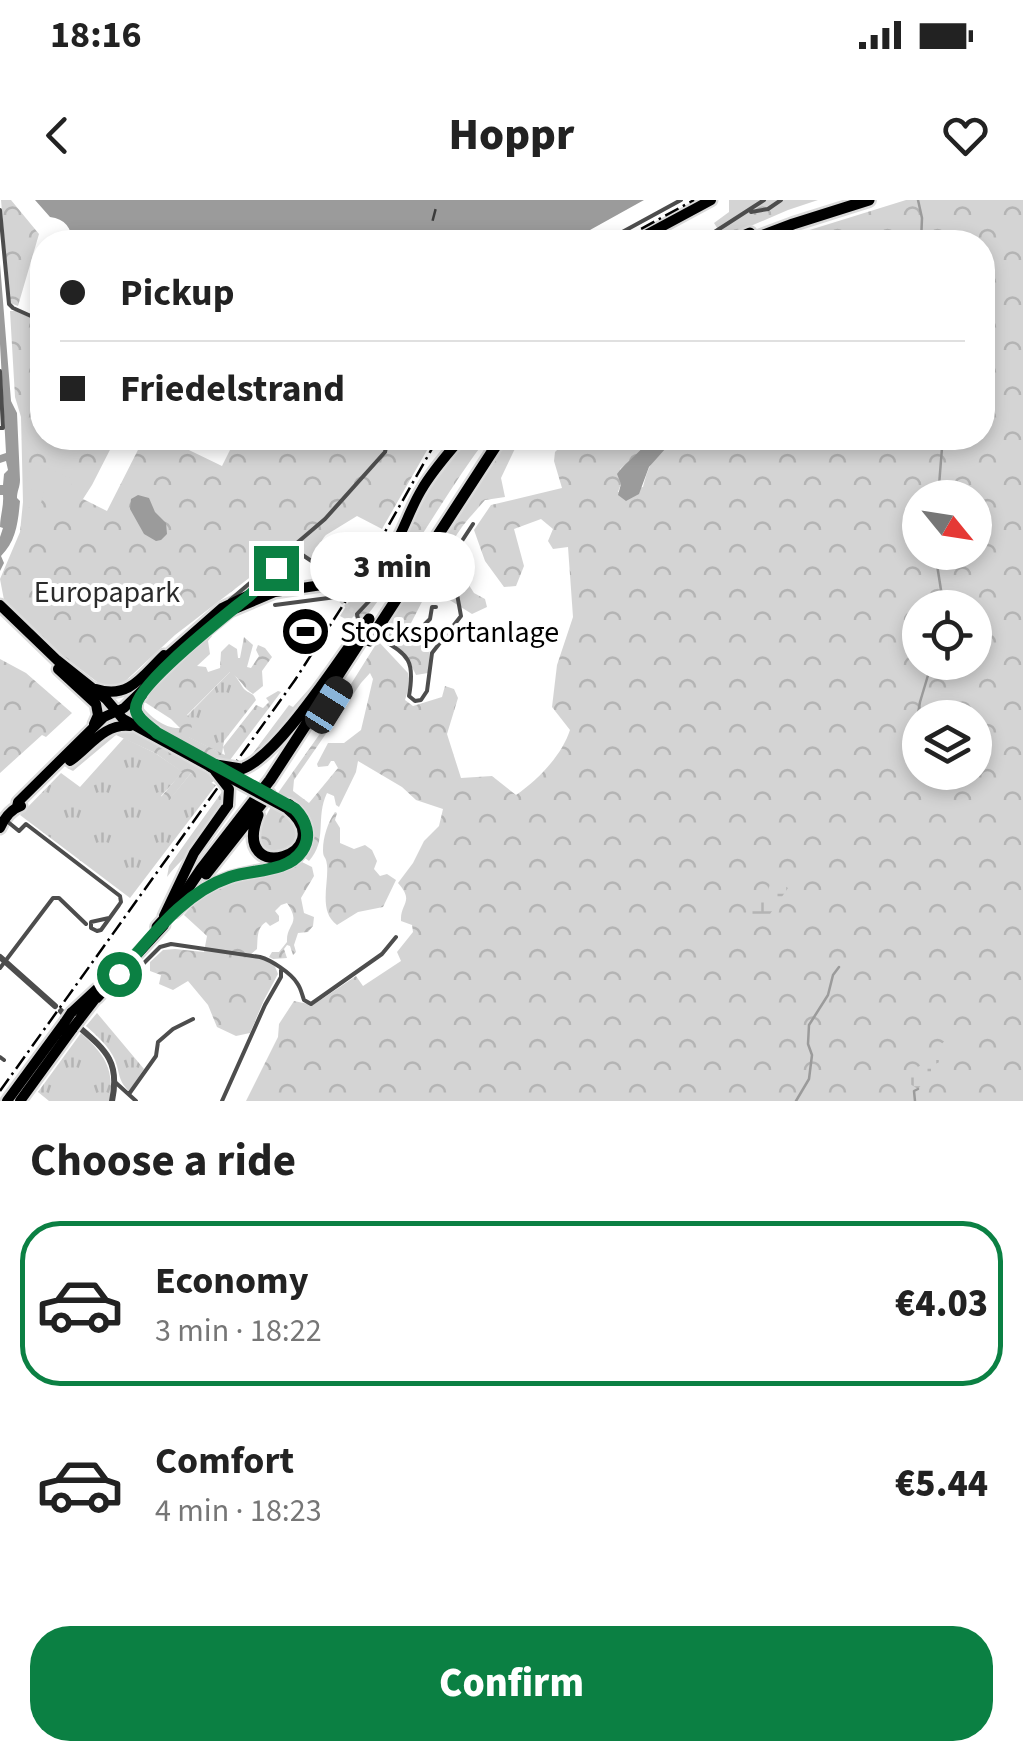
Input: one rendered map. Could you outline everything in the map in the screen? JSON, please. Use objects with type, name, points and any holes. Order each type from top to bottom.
[{"type":"highway","points":[[759,230],[843,200]]},
{"type":"highway","points":[[777,230],[869,200]]},
{"type":"highway","points":[[374,622],[486,450]]},
{"type":"highway","points":[[157,926],[270,780],[494,450]]},
{"type":"highway","points":[[209,764],[241,769],[255,764],[364,637]]},
{"type":"highway","points":[[178,908],[261,805],[364,637]]},
{"type":"highway","points":[[209,764],[288,806],[300,822],[302,841],[291,855],[272,859],[258,852],[252,828],[261,805]]},
{"type":"main road","points":[[655,230],[711,200]]},
{"type":"main road","points":[[251,593],[342,582],[366,576],[381,566],[396,546],[422,488],[452,450]]},
{"type":"main road","points":[[91,687],[111,693],[126,690],[167,652],[251,593],[309,586]]},
{"type":"main road","points":[[0,608],[97,706],[97,719],[89,732]]},
{"type":"main road","points":[[0,608],[123,719],[144,732]]},
{"type":"main road","points":[[2,822],[89,732],[104,718],[124,708],[226,610]]},
{"type":"main road","points":[[70,761],[176,647]]},
{"type":"main road","points":[[157,733],[138,716],[135,706],[169,664]]},
{"type":"main road","points":[[58,668],[103,704],[209,764],[228,790],[228,805],[194,854],[157,926],[96,998]]},
{"type":"main road","points":[[17,807],[114,726],[126,725],[144,732],[209,764]]},
{"type":"main road","points":[[20,1101],[68,1018],[96,998],[178,908],[212,884],[287,864],[301,853],[306,842],[306,822],[288,806]]},
{"type":"main road","points":[[7,1101],[82,1001],[111,979]]},
{"type":"street","points":[[626,230],[681,200]]},
{"type":"street","points":[[718,230],[764,200]]},
{"type":"street","points":[[746,213],[768,209],[781,200]]},
{"type":"street","points":[[0,210],[9,304],[30,316]]},
{"type":"street","points":[[0,371],[1,428]]},
{"type":"street","points":[[251,593],[358,484],[385,450]]},
{"type":"street","points":[[396,546],[403,554],[373,598],[356,614],[358,624],[394,646],[407,660],[413,675],[409,696],[414,701],[421,700],[427,691],[432,653],[461,616],[448,571],[473,524]]},
{"type":"street","points":[[275,605],[336,597],[344,591],[351,576],[314,562],[292,548]]},
{"type":"street","points":[[285,555],[282,571],[292,586]]},
{"type":"street","points":[[251,593],[285,555]]},
{"type":"street","points":[[436,606],[430,610],[426,628],[441,640]]},
{"type":"street","points":[[2,822],[20,831],[26,824],[117,894],[120,902],[110,918]]},
{"type":"street","points":[[86,924],[54,897],[1,962],[108,1054],[115,1082],[112,1101]]},
{"type":"street","points":[[141,966],[160,947],[171,944],[260,957],[272,961],[296,981],[304,1000],[311,1004],[382,954],[396,937]]},
{"type":"street","points":[[222,1101],[264,1004],[280,980],[281,970]]},
{"type":"street","points":[[129,1094],[156,1056],[158,1042],[193,1019]]},
{"type":"street","points":[[115,1082],[136,1101]]},
{"type":"green space","points":[[1,200],[11,200],[36,230],[30,230],[30,265],[18,306],[10,303]]},
{"type":"green space","points":[[729,200],[818,200],[741,230],[718,230],[714,223],[729,212]]},
{"type":"green space","points":[[906,200],[1023,200],[1023,1101],[246,1101],[278,1037],[279,1024],[294,1001],[313,1005],[356,976],[363,986],[401,961],[397,952],[413,932],[412,925],[401,921],[406,899],[398,883],[424,841],[439,826],[443,809],[416,800],[358,761],[339,807],[334,796],[327,793],[318,845],[309,861],[305,858],[310,836],[307,820],[303,812],[278,793],[378,641],[408,673],[410,683],[405,700],[413,706],[442,697],[445,686],[454,689],[458,698],[447,734],[461,778],[492,776],[516,795],[533,782],[561,749],[570,730],[552,707],[557,665],[573,617],[568,547],[553,549],[548,541],[553,529],[541,519],[514,529],[524,566],[516,586],[504,587],[485,561],[474,530],[491,505],[562,488],[554,461],[557,450],[642,450],[620,469],[618,492],[643,487],[650,467],[662,450],[995,450],[995,230],[810,230]],"holes":[[[370,673],[373,679],[361,730],[344,743],[328,743],[318,767],[334,761],[338,768],[309,803],[293,791],[294,780],[361,683]]]},
{"type":"green space","name":"Europapark","points":[[10,311],[30,317],[30,450],[110,450],[83,499],[107,511],[138,450],[189,450],[222,466],[230,450],[427,450],[382,529],[357,516],[326,535],[311,559],[291,546],[175,635],[119,687],[105,688],[54,649],[4,600],[0,579],[20,532],[23,502],[21,417],[15,397]]},
{"type":"green space","points":[[457,450],[478,450],[362,622],[354,616],[349,621],[340,616],[359,585],[384,570],[404,545],[413,514],[435,476]]},
{"type":"green space","points":[[501,450],[514,450],[501,478],[505,497],[485,500],[460,530],[448,555],[447,565],[460,571],[474,593],[485,599],[487,607],[472,614],[432,589],[427,592],[408,629],[430,648],[428,673],[416,675],[405,653],[381,636]]},
{"type":"green space","points":[[32,462],[74,480],[66,494],[56,486],[52,498],[43,496],[39,510],[26,507],[30,491],[44,493],[25,487]]},
{"type":"green space","points":[[352,626],[358,629],[278,733],[254,760],[247,761],[289,705],[293,707],[326,669]]},
{"type":"green space","points":[[208,632],[212,636],[208,641],[210,654],[197,666],[206,667],[208,672],[220,668],[221,652],[229,644],[237,649],[240,658],[244,637],[253,645],[247,667],[251,668],[259,656],[258,645],[272,657],[262,671],[263,686],[253,694],[230,672],[187,715],[192,727],[189,737],[225,755],[223,747],[256,705],[263,708],[269,702],[266,698],[281,692],[227,764],[166,733],[140,707],[163,724],[180,728],[143,701],[143,697]]},
{"type":"green space","points":[[0,659],[26,673],[72,713],[0,773]]},
{"type":"green space","points":[[231,671],[256,700],[224,741],[222,754],[188,737],[187,716]]},
{"type":"green space","points":[[125,727],[218,778],[210,784],[191,773],[168,802],[161,797],[182,772],[155,753],[116,735],[73,771],[67,768],[110,732]]},
{"type":"green space","points":[[124,738],[183,772],[161,796],[168,801],[191,773],[216,785],[130,898],[20,815],[61,773],[80,787]]},
{"type":"green space","points":[[224,789],[226,800],[167,877],[169,866]]},
{"type":"green space","points":[[272,805],[286,812],[299,827],[298,845],[277,856],[262,848],[257,832]]},
{"type":"green space","points":[[335,812],[340,843],[354,849],[365,845],[372,850],[377,861],[374,869],[380,876],[387,874],[396,880],[383,907],[358,912],[337,925],[326,905],[327,865],[323,855],[326,830]]},
{"type":"green space","points":[[302,862],[312,867],[314,876],[301,898],[304,913],[314,917],[313,926],[308,932],[298,933],[293,955],[287,945],[287,958],[273,959],[269,957],[272,952],[279,952],[287,942],[293,920],[287,903],[275,911],[279,921],[270,926],[266,922],[261,927],[257,949],[250,955],[274,964],[278,974],[250,1033],[236,1036],[217,1027],[208,1005],[188,981],[173,990],[159,984],[161,975],[150,971],[150,962],[163,950],[204,952],[207,936],[184,915],[195,904],[227,885],[281,872]]},
{"type":"green space","points":[[777,881],[788,888],[770,914],[745,926],[747,911],[762,900],[770,883]]},
{"type":"green space","points":[[97,1013],[144,1069],[129,1091],[109,1050],[86,1026]]},
{"type":"green space","points":[[81,1033],[106,1063],[111,1080],[110,1101],[49,1101],[38,1092]]},
{"type":"green space","points":[[946,1040],[952,1044],[950,1053],[931,1066],[931,1073],[918,1089],[907,1082],[913,1071]]},
{"type":"shaded area","points":[[35,200],[644,200],[590,230],[70,230],[50,217]]},
{"type":"shaded area","points":[[0,264],[11,401],[17,413],[20,501],[15,531],[1,556],[4,563],[0,571],[0,485],[8,470],[6,461],[0,463],[0,455],[6,453]]},
{"type":"shaded area","points":[[640,450],[664,450],[649,467],[639,494],[626,501],[618,495],[621,484],[617,474]]},
{"type":"shaded area","points":[[138,495],[149,498],[166,523],[167,534],[161,540],[144,534],[130,509],[131,499]]},
{"type":"waterway","points":[[918,200],[922,230]]},
{"type":"waterway","points":[[939,480],[942,450]]},
{"type":"waterway","points":[[938,570],[941,590]]},
{"type":"waterway","points":[[921,700],[927,680]]},
{"type":"waterway","points":[[796,1101],[809,1079],[809,1025],[828,995],[839,967]]},
{"type":"waterway","points":[[915,1101],[914,1091],[918,1089]]},
{"type":"ferry route","points":[[430,230],[438,200]]},
{"type":"tunnel","points":[[336,597],[357,614]]},
{"type":"railway","points":[[639,230],[694,200]]},
{"type":"railway","points":[[0,1091],[295,680],[347,599],[431,450]]},
{"type":"place","name":"Stocksportanlage","points":[[305,632]]},
{"type":"route","points":[[119,974],[178,908],[194,896],[232,876],[287,864],[301,853],[306,842],[306,822],[295,809],[157,733],[138,716],[135,706],[169,664],[276,568]]}]
